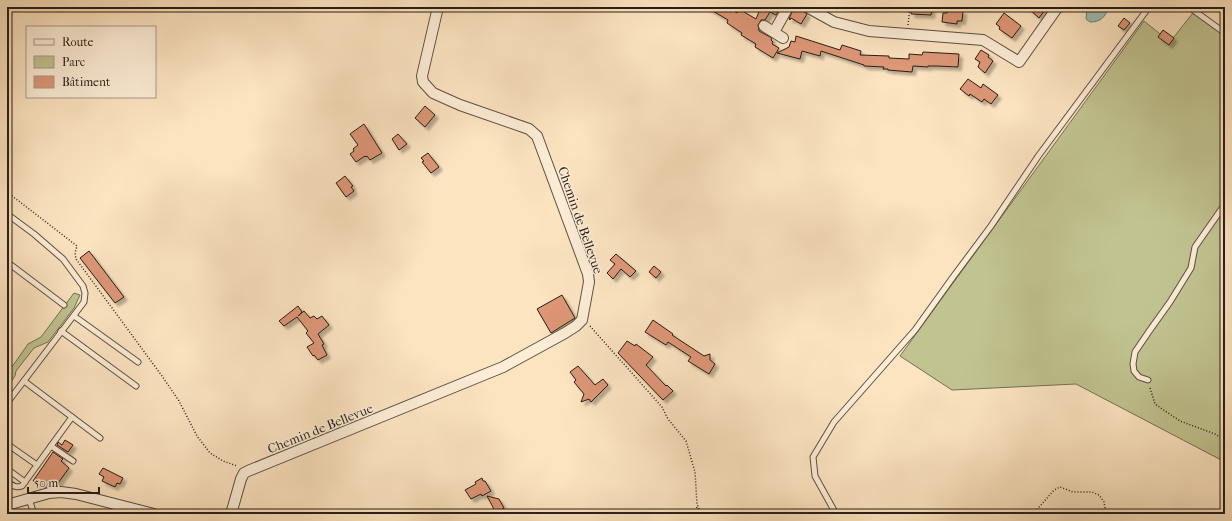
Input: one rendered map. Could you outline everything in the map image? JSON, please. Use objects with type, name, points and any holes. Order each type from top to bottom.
[{"type":"street","name":"Chemin de Bellevue","points":[[244,473],[503,367],[565,333],[582,320],[589,282],[588,274],[537,136],[529,129],[460,105],[433,92],[423,82],[422,76],[438,7]]},
{"type":"street","points":[[774,32],[788,7]]},
{"type":"street","points":[[807,7],[834,22],[869,31],[983,40],[1019,62],[1057,8]]},
{"type":"street","points":[[764,26],[783,38]]},
{"type":"street","points":[[231,514],[244,473]]},
{"type":"street","points":[[7,505],[61,492],[76,494],[154,514]]},
{"type":"lane","points":[[836,514],[815,476],[813,457],[834,422],[915,330],[991,226],[1039,155],[1149,7]]},
{"type":"lane","points":[[1189,7],[1225,33]]},
{"type":"lane","points":[[1148,380],[1139,377],[1134,371],[1133,364],[1136,352],[1191,268],[1195,247],[1225,204]]},
{"type":"lane","points":[[7,214],[34,234],[63,259],[83,286],[85,294],[84,302],[74,316],[7,403]]},
{"type":"lane","points":[[7,262],[64,305]]},
{"type":"lane","points":[[74,316],[138,362]]},
{"type":"lane","points":[[61,331],[136,386]]},
{"type":"lane","points":[[24,381],[100,438]]},
{"type":"lane","points":[[7,482],[17,487],[22,486],[72,417]]},
{"type":"lane","points":[[7,444],[37,465]]},
{"type":"lane","points":[[51,446],[73,462]]},
{"type":"lane","points":[[7,469],[25,482]]},
{"type":"lane","points":[[29,499],[34,514]]},
{"type":"path","points":[[906,34],[910,7]]},
{"type":"path","points":[[7,192],[77,246],[75,253],[76,259],[162,376],[197,436],[210,453],[223,461],[239,466],[244,473]]},
{"type":"path","points":[[582,320],[588,323],[662,407],[668,419],[686,441],[695,472],[697,504],[696,514]]},
{"type":"path","points":[[1148,380],[1155,404],[1180,421],[1215,434],[1225,440]]},
{"type":"path","points":[[1033,514],[1054,490],[1060,487],[1073,492],[1092,492],[1099,495],[1104,502],[1106,514]]},
{"type":"path","points":[[697,504],[701,514]]},
{"type":"green space","points":[[1196,9],[1225,32],[1225,462],[1076,384],[952,390],[900,356],[1144,21],[1170,42]]},
{"type":"green space","points":[[74,293],[80,295],[74,308],[48,342],[34,348],[16,371],[15,376],[7,388],[7,374],[28,344],[41,337]]},
{"type":"shaded area","points":[[1087,7],[1109,7],[1106,14],[1100,20],[1090,22],[1086,19]]},
{"type":"building","points":[[706,7],[727,7],[737,13],[739,9],[756,19],[761,7],[781,7],[776,15],[770,12],[765,20],[761,20],[758,25],[759,31],[772,38],[772,44],[779,48],[773,58],[755,47],[756,44],[741,35],[742,33],[727,23],[728,20]]},
{"type":"building","points":[[794,7],[801,9],[807,14],[801,24],[791,18],[790,20],[789,19]]},
{"type":"building","points":[[912,7],[932,7],[931,15],[911,14]]},
{"type":"building","points":[[1027,7],[1047,7],[1039,18]]},
{"type":"building","points":[[948,10],[963,11],[962,21],[957,21],[957,24],[942,22],[943,13],[947,13]]},
{"type":"building","points":[[1004,13],[1021,26],[1012,38],[999,29],[1000,27],[996,24]]},
{"type":"building","points":[[1124,18],[1130,23],[1124,30],[1118,26]]},
{"type":"building","points":[[1163,30],[1174,38],[1169,45],[1158,37]]},
{"type":"building","points":[[796,36],[840,50],[842,45],[861,51],[860,55],[889,56],[889,58],[909,59],[909,54],[922,55],[923,52],[959,54],[958,67],[913,66],[912,72],[888,70],[883,69],[884,67],[864,66],[821,51],[820,56],[802,51],[800,59],[777,53],[789,47],[791,41],[795,42]]},
{"type":"building","points":[[981,50],[989,55],[988,57],[993,61],[985,73],[978,67],[980,62],[975,59]]},
{"type":"building","points":[[968,79],[981,88],[983,84],[998,95],[991,104],[984,99],[982,102],[970,94],[969,96],[960,89]]},
{"type":"building","points":[[425,106],[435,115],[425,127],[415,118]]},
{"type":"building","points":[[364,124],[382,153],[370,160],[367,156],[365,156],[356,162],[350,154],[358,145],[350,134]]},
{"type":"building","points":[[398,134],[407,144],[399,150],[392,139]]},
{"type":"building","points":[[428,153],[439,167],[431,173],[422,162],[424,161],[421,158]]},
{"type":"building","points":[[345,176],[353,186],[351,187],[354,191],[346,197],[336,183]]},
{"type":"building","points":[[89,251],[124,297],[115,303],[80,258]]},
{"type":"building","points":[[616,254],[636,271],[630,277],[621,269],[613,279],[607,273],[615,264],[610,260]]},
{"type":"building","points":[[654,266],[661,272],[656,278],[649,272]]},
{"type":"building","points":[[562,295],[575,318],[551,333],[537,309]]},
{"type":"building","points":[[298,306],[302,312],[298,316],[304,311],[310,318],[314,316],[317,319],[322,316],[329,325],[318,334],[324,344],[322,345],[327,355],[318,360],[314,355],[313,356],[307,347],[314,343],[306,333],[308,331],[297,317],[284,326],[279,321]]},
{"type":"building","points":[[653,320],[673,334],[672,335],[704,356],[710,354],[710,360],[715,364],[709,374],[688,361],[691,357],[668,342],[666,345],[645,332]]},
{"type":"building","points":[[627,341],[635,346],[636,344],[653,357],[646,365],[666,386],[667,385],[673,391],[663,400],[618,353]]},
{"type":"building","points":[[578,366],[595,385],[603,379],[608,385],[591,402],[589,399],[581,402],[584,394],[574,382],[576,380],[570,372]]},
{"type":"building","points":[[65,440],[73,445],[68,452],[57,445],[58,442],[62,445]]},
{"type":"building","points":[[53,452],[63,459],[61,461],[69,468],[56,486],[53,483],[51,486],[43,488],[33,481]]},
{"type":"building","points":[[103,468],[123,478],[120,484],[117,483],[115,487],[102,481],[104,477],[99,474]]},
{"type":"building","points":[[482,478],[491,491],[482,496],[481,494],[471,499],[465,490],[476,484],[475,482]]},
{"type":"building","points":[[487,496],[499,499],[504,508],[496,513]]}]
